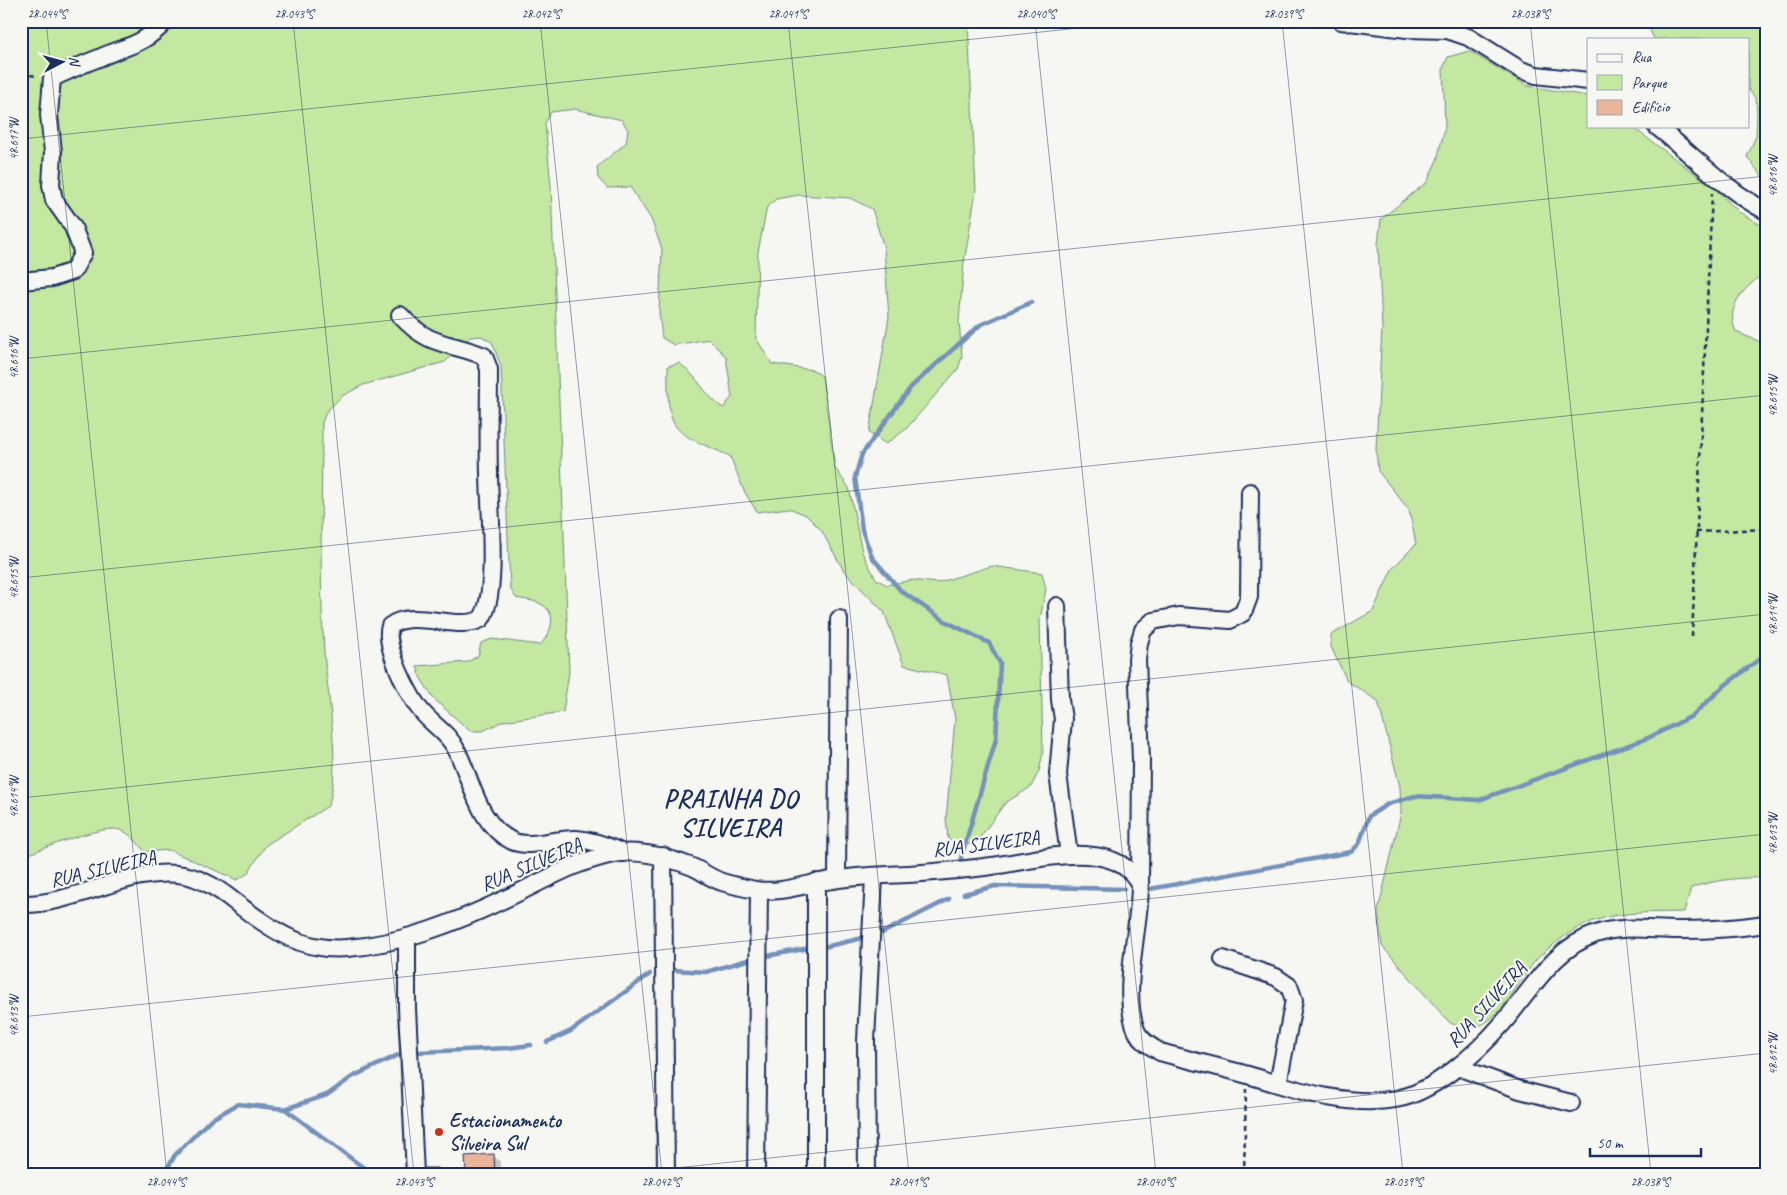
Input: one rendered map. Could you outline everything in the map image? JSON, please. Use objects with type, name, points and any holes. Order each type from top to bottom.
[{"type":"street","points":[[21,281],[52,278],[73,271],[83,253],[80,240],[73,227],[54,200],[51,186],[53,152],[49,115],[52,78],[100,57],[135,46],[154,34],[166,21]]},
{"type":"street","points":[[1341,21],[1408,29],[1447,30],[1468,37],[1520,70],[1536,75],[1587,81]]},
{"type":"street","points":[[1658,128],[1753,205],[1766,211]]},
{"type":"street","points":[[400,315],[426,339],[446,346],[467,349],[484,356],[489,369],[489,474],[492,554],[487,607],[481,620],[470,622],[412,619],[393,624],[390,626],[389,634],[398,668],[417,707],[448,736],[456,748],[484,814],[505,837],[521,843],[575,839],[603,844],[623,853]]},
{"type":"street","points":[[1140,886],[1142,815],[1137,682],[1139,643],[1144,630],[1153,620],[1179,616],[1230,620],[1243,613],[1249,597],[1250,492]]},
{"type":"street","points":[[1057,606],[1060,700],[1063,719],[1058,774],[1069,855]]},
{"type":"street","points":[[837,879],[839,618]]},
{"type":"street","name":"RUA SILVEIRA","points":[[21,904],[48,903],[130,880],[162,874],[182,874],[202,880],[219,890],[281,935],[297,942],[345,949],[407,937],[505,899],[580,862],[623,853],[663,856],[722,882],[759,891],[837,879],[962,870],[1037,857],[1069,855],[1114,861],[1135,875],[1140,886],[1131,993],[1137,1032],[1144,1042],[1160,1052],[1278,1084],[1351,1100],[1398,1099],[1419,1090],[1458,1067],[1503,1024],[1547,967],[1563,952],[1579,942],[1611,930],[1726,929],[1766,924]]},
{"type":"street","points":[[663,856],[666,1174]]},
{"type":"street","points":[[867,1174],[866,1042],[874,876]]},
{"type":"street","points":[[816,882],[816,1174]]},
{"type":"street","points":[[756,1174],[759,891]]},
{"type":"street","points":[[407,937],[407,1008],[415,1174]]},
{"type":"street","points":[[1223,960],[1276,977],[1289,986],[1294,1000],[1278,1084]]},
{"type":"street","points":[[1458,1067],[1520,1090],[1571,1103]]},
{"type":"path","points":[[1692,638],[1713,174]]},
{"type":"path","points":[[1696,532],[1766,529]]},
{"type":"path","points":[[1244,1174],[1247,1075]]},
{"type":"green space","points":[[21,21],[968,21],[976,191],[964,263],[959,321],[962,357],[958,369],[906,429],[886,444],[869,433],[889,317],[884,248],[872,209],[850,198],[799,195],[776,199],[767,207],[758,252],[756,338],[772,364],[813,370],[822,376],[835,468],[849,488],[862,552],[876,579],[887,585],[912,580],[937,583],[992,566],[1042,573],[1046,589],[1040,619],[1043,753],[1039,771],[1031,787],[1005,803],[976,843],[959,846],[948,839],[946,819],[955,719],[947,675],[904,665],[884,612],[844,571],[821,530],[806,515],[789,508],[757,512],[744,491],[730,456],[695,441],[676,427],[671,418],[669,405],[668,366],[679,363],[691,373],[711,398],[723,408],[732,397],[726,357],[709,339],[674,345],[662,338],[659,312],[662,249],[651,219],[630,187],[607,188],[598,178],[597,167],[626,143],[628,130],[622,120],[575,109],[551,112],[545,123],[551,186],[569,672],[563,712],[503,721],[483,731],[470,731],[433,698],[420,677],[417,666],[467,662],[478,656],[481,643],[492,639],[540,645],[547,635],[551,624],[550,613],[547,608],[535,602],[516,598],[510,588],[501,366],[492,342],[481,336],[470,337],[445,362],[363,385],[342,396],[326,412],[322,423],[322,623],[334,752],[332,791],[328,806],[266,845],[247,874],[237,880],[169,850],[145,852],[124,831],[112,829],[87,834],[24,856],[21,853]]},
{"type":"green space","points":[[1604,21],[1766,21],[1766,181],[1747,157],[1756,136],[1757,112],[1756,99],[1750,92],[1750,38],[1654,38],[1649,28]]},
{"type":"green space","points":[[1469,51],[1528,86],[1587,96],[1587,128],[1634,128],[1713,187],[1739,212],[1766,228],[1766,271],[1739,297],[1733,313],[1733,322],[1736,332],[1766,344],[1766,878],[1728,880],[1691,888],[1684,912],[1629,914],[1602,918],[1576,929],[1537,959],[1511,996],[1490,1020],[1477,1026],[1464,1028],[1449,1022],[1382,946],[1378,911],[1401,813],[1400,787],[1378,701],[1347,681],[1331,647],[1331,635],[1373,611],[1392,569],[1416,544],[1409,510],[1378,471],[1376,449],[1382,327],[1378,244],[1381,219],[1427,182],[1437,160],[1445,127],[1443,68],[1448,57]]},
{"type":"building","points":[[494,1154],[495,1174],[466,1174],[465,1156]]},
{"type":"building","points":[[418,1168],[438,1168],[438,1174],[418,1174]]},
{"type":"waterway","points":[[961,858],[996,739],[1000,663],[989,643],[945,621],[901,591],[872,557],[862,530],[855,477],[862,454],[911,387],[980,325],[1032,302]]},
{"type":"waterway","points":[[1150,889],[1351,852],[1359,844],[1369,816],[1388,804],[1415,796],[1479,800],[1648,738],[1692,716],[1724,686],[1766,654]]},
{"type":"waterway","points":[[964,894],[995,886],[1124,889]]},
{"type":"waterway","points":[[882,933],[949,899]]},
{"type":"waterway","points":[[824,947],[863,938]]},
{"type":"waterway","points":[[767,956],[809,948]]},
{"type":"waterway","points":[[673,970],[706,972],[751,959]]},
{"type":"waterway","points":[[547,1042],[571,1031],[650,974]]},
{"type":"waterway","points":[[420,1052],[508,1048],[531,1045]]},
{"type":"waterway","points":[[164,1174],[175,1155],[210,1120],[238,1104],[285,1109],[327,1095],[352,1077],[398,1055]]},
{"type":"waterway","points":[[285,1109],[372,1174]]},
{"type":"place","name":"Estacionamento Silveira Sul","points":[[439,1132]]},
{"type":"district","name":"PRAINHA DO SILVEIRA","points":[[731,812]]}]
